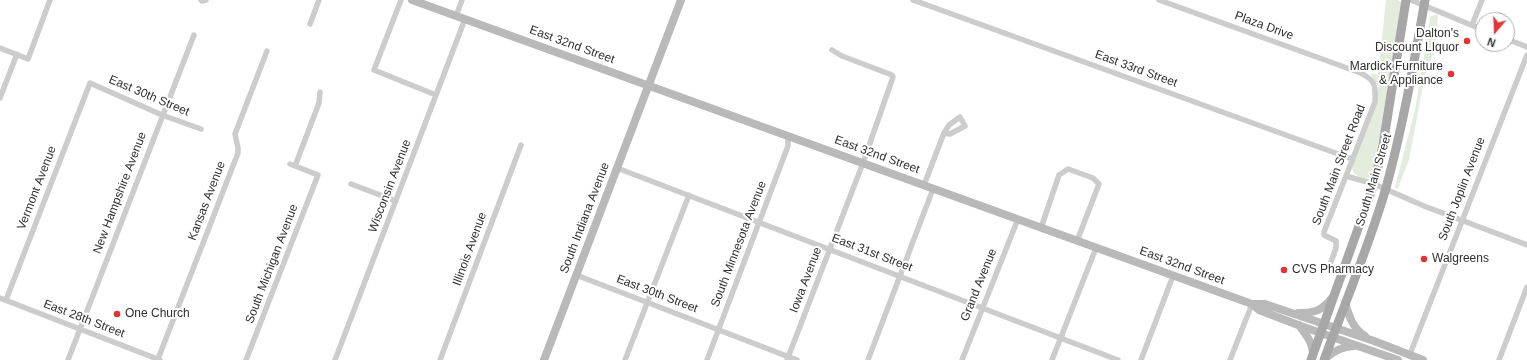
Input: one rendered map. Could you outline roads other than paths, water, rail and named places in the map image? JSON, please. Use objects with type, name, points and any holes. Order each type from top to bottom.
[{"type":"main road","name":"East 32nd Street","points":[[412,0],[1252,304],[1259,310],[1298,325],[1323,329]]},
{"type":"main road","name":"South Indiana Avenue","points":[[544,360],[681,0]]},
{"type":"main road","name":"South Main Street","points":[[1312,358],[1374,184],[1383,145],[1406,0]]},
{"type":"main road","name":"South Main Street","points":[[1324,360],[1385,190],[1401,128],[1424,3]]},
{"type":"main road","points":[[1293,314],[1312,313],[1325,306],[1335,294]]},
{"type":"main road","points":[[1345,303],[1350,318],[1358,332],[1371,340]]},
{"type":"main road","points":[[1252,304],[1265,304],[1293,314],[1358,346],[1398,360]]},
{"type":"main road","points":[[1298,325],[1310,339],[1312,344],[1312,358]]},
{"type":"main road","points":[[1334,333],[1371,340],[1423,360]]},
{"type":"main road","points":[[1324,360],[1332,352],[1346,347],[1358,346]]},
{"type":"street","points":[[0,48],[28,59],[50,0]]},
{"type":"street","points":[[201,0],[206,0]]},
{"type":"street","points":[[310,24],[319,0]]},
{"type":"street","points":[[401,0],[374,70],[436,95]]},
{"type":"street","points":[[456,16],[462,0]]},
{"type":"street","name":"East 33rd Street","points":[[913,0],[1352,159]]},
{"type":"street","name":"Plaza Drive","points":[[1159,0],[1339,65]]},
{"type":"street","points":[[1410,0],[1424,3],[1475,26]]},
{"type":"street","points":[[1472,25],[1482,0]]},
{"type":"street","name":"Wisconsin Avenue","points":[[335,360],[465,19]]},
{"type":"street","name":"New Hampshire Avenue","points":[[68,360],[194,35]]},
{"type":"street","points":[[1515,42],[1527,47]]},
{"type":"street","name":"Iowa Avenue","points":[[788,358],[863,163],[893,77],[892,75],[842,56],[832,50]]},
{"type":"street","name":"Kansas Avenue","points":[[159,359],[238,153],[235,134],[267,51]]},
{"type":"street","points":[[0,98],[17,54]]},
{"type":"street","name":"South Joplin Avenue","points":[[1410,354],[1527,55]]},
{"type":"street","name":"South Main Street Road","points":[[1331,262],[1336,248],[1336,241],[1324,235],[1324,232],[1375,102],[1374,84],[1368,76],[1339,65]]},
{"type":"street","name":"East 30th Street","points":[[90,83],[162,115],[201,129]]},
{"type":"street","name":"Vermont Avenue","points":[[3,299],[90,83]]},
{"type":"street","name":"South Michigan Avenue","points":[[246,360],[318,175],[293,165],[319,103],[320,92]]},
{"type":"street","points":[[924,185],[944,133]]},
{"type":"street","name":"South Minnesota Avenue","points":[[707,360],[788,146],[788,136]]},
{"type":"street","name":"Illinois Avenue","points":[[440,360],[521,145]]},
{"type":"street","name":"East 31st Street","points":[[617,168],[1118,360]]},
{"type":"street","points":[[1041,228],[1060,175],[1068,169],[1093,178],[1099,184],[1077,241]]},
{"type":"street","points":[[1346,176],[1374,184],[1385,190],[1527,245]]},
{"type":"street","points":[[351,184],[396,201]]},
{"type":"street","points":[[868,360],[934,189]]},
{"type":"street","points":[[626,360],[689,195]]},
{"type":"street","name":"Grand Avenue","points":[[962,360],[1018,219]]},
{"type":"street","points":[[1052,360],[1096,248]]},
{"type":"street","name":"East 30th Street","points":[[576,275],[788,358],[797,360]]},
{"type":"street","points":[[1141,360],[1173,276]]},
{"type":"street","points":[[1498,360],[1527,287]]},
{"type":"street","name":"East 28th Street","points":[[3,299],[159,359]]},
{"type":"street","points":[[1230,360],[1252,304]]},
{"type":"place","name":"Dalton's Discount LIquor","points":[[1467,41]]},
{"type":"place","name":"Mardick Furniture & Appliance","points":[[1451,74]]},
{"type":"place","name":"Walgreens","points":[[1424,259]]},
{"type":"place","name":"CVS Pharmacy","points":[[1284,270]]},
{"type":"place","name":"One Church","points":[[117,314]]}]
